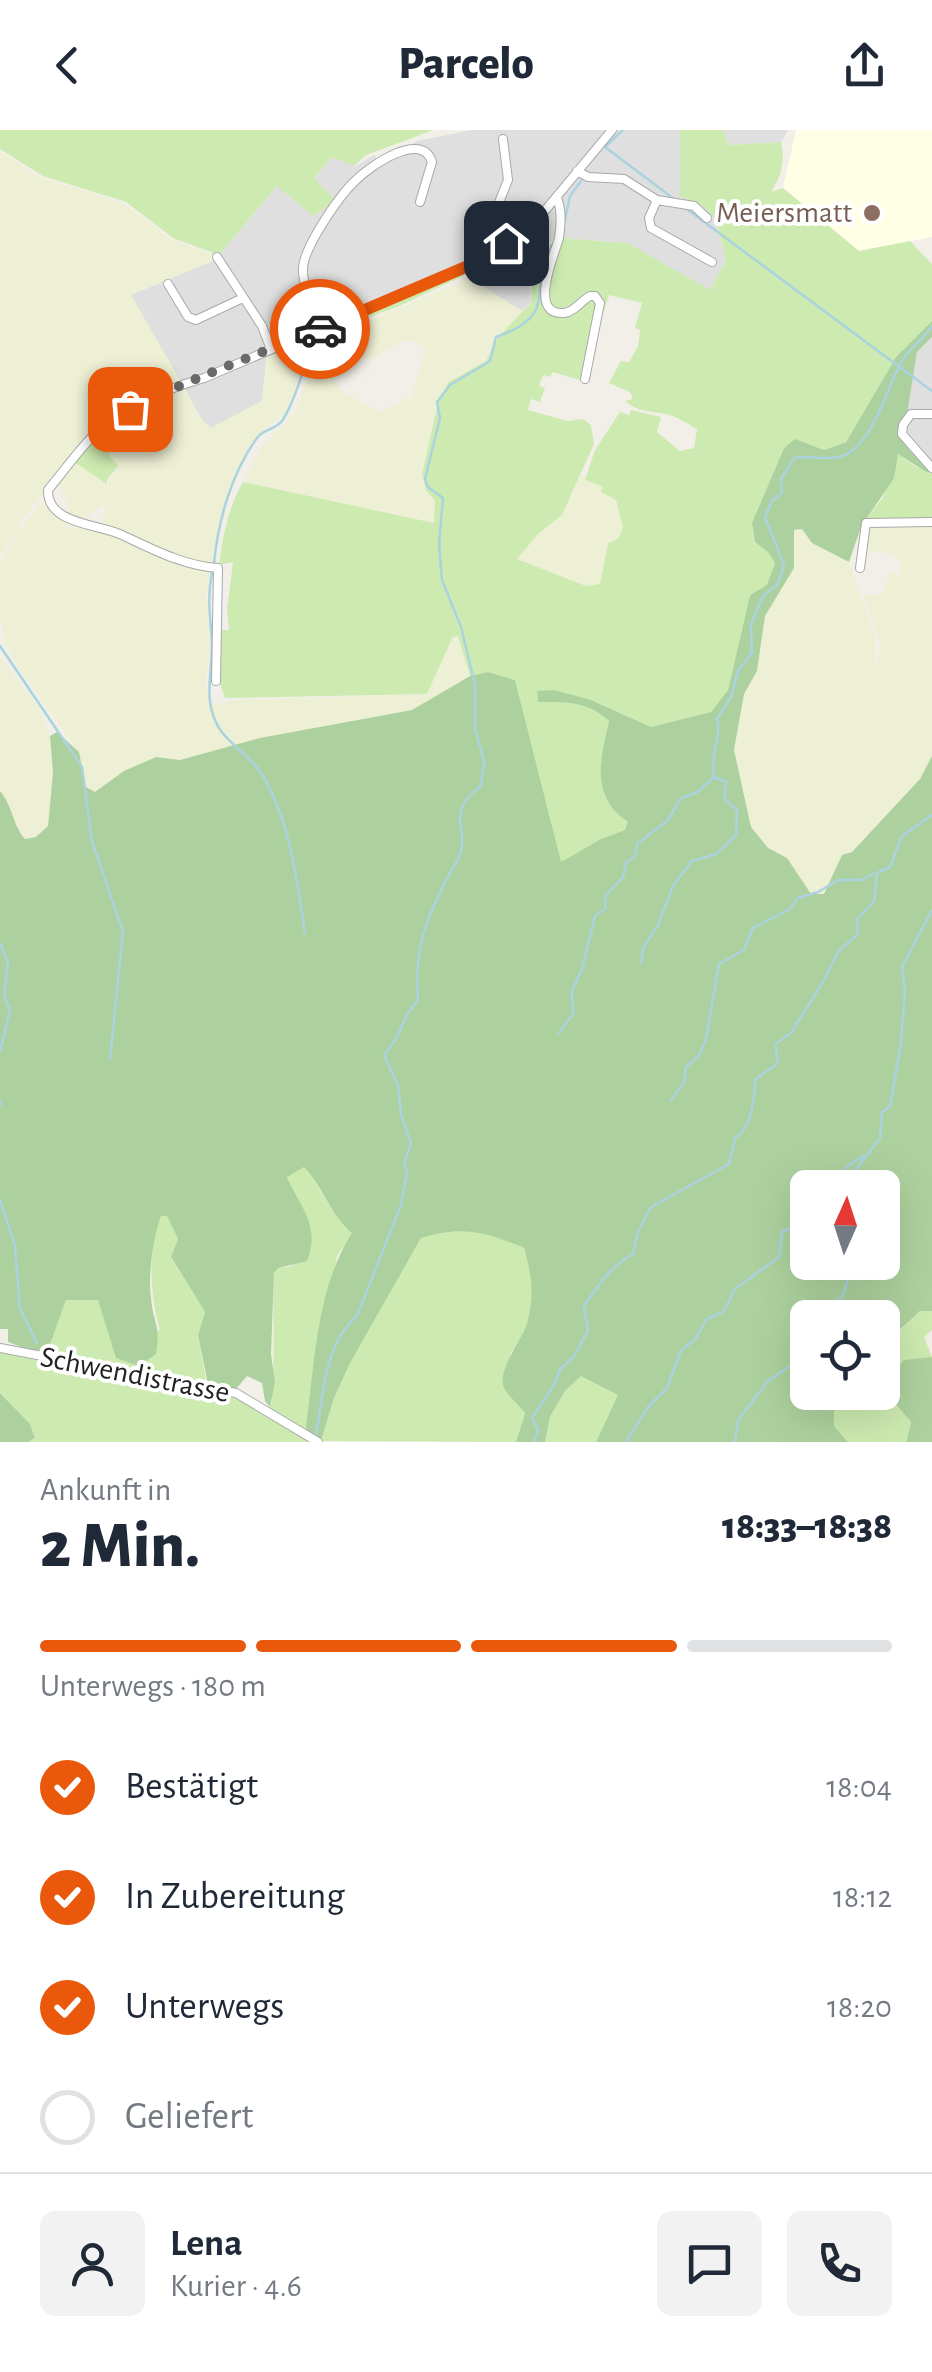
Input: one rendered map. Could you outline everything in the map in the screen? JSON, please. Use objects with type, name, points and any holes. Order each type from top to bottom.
[{"type":"street","points":[[216,681],[218,568],[154,552],[120,534],[82,524],[62,514],[46,495],[92,436],[108,423],[178,385],[324,328],[468,266],[497,249],[557,198],[612,130]]},
{"type":"street","points":[[497,249],[488,230],[508,180],[504,139]]},
{"type":"street","points":[[324,328],[302,266],[311,243],[353,182],[405,149],[421,146],[432,162],[420,202]]},
{"type":"street","points":[[577,172],[588,178],[624,179],[657,200],[694,206],[707,218]]},
{"type":"street","points":[[557,198],[560,225],[546,278],[546,300],[555,312],[562,313],[590,296],[600,303],[585,379]]},
{"type":"street","points":[[657,200],[649,218],[651,228],[712,262]]},
{"type":"street","points":[[217,258],[262,326],[271,349]]},
{"type":"street","points":[[168,284],[188,317],[196,320],[243,298]]},
{"type":"street","points":[[932,414],[911,414],[905,420],[902,434],[932,468]]},
{"type":"street","points":[[860,568],[866,523],[932,522]]},
{"type":"street","name":"Schwendistrasse","points":[[0,1348],[236,1394],[318,1442]]},
{"type":"shaded area","points":[[472,130],[680,130],[680,197],[701,202],[715,218],[726,260],[710,291],[628,243],[560,238],[553,239],[530,277],[532,301],[523,312],[481,285],[470,260],[267,354],[262,401],[211,428],[205,425],[130,295],[215,260],[277,186],[335,200],[314,178],[332,157],[356,166],[374,155],[380,162],[417,141]]},
{"type":"shaded area","points":[[723,130],[788,130],[781,142],[729,145]]},
{"type":"shaded area","name":"Meiersmatt","points":[[796,130],[932,130],[932,237],[859,251],[783,188]]},
{"type":"shaded area","points":[[0,151],[37,176],[123,203],[171,239],[214,255],[215,260],[131,295],[181,382],[127,410],[78,449],[24,517],[0,557]]},
{"type":"shaded area","points":[[470,278],[523,312],[499,336],[486,361],[449,382],[439,399],[422,474],[435,500],[435,524],[243,482],[262,446],[296,412],[312,366],[320,358],[330,359],[334,380],[341,390],[379,412],[412,397],[425,349],[414,341],[401,341],[372,359],[347,358],[343,350],[332,346],[318,348],[304,359],[287,414],[264,429],[246,452],[234,477],[212,566],[154,550],[102,528],[105,502],[82,522],[65,513],[70,510],[60,486],[55,485],[74,462],[107,484],[118,468],[109,455],[110,441],[104,430],[117,419],[183,385],[201,419],[211,428],[262,401],[267,354],[338,328],[349,330]]},
{"type":"shaded area","points":[[932,337],[932,465],[908,442],[904,427],[917,352]]},
{"type":"shaded area","points":[[581,475],[604,487],[616,500],[623,528],[618,540],[608,544],[600,584],[586,586],[517,559],[539,533],[562,515]]},
{"type":"shaded area","points":[[43,501],[69,520],[65,527],[70,530],[74,522],[211,570],[206,592],[210,645],[206,683],[210,706],[235,700],[427,694],[454,637],[458,636],[470,676],[412,710],[260,738],[179,760],[156,757],[124,771],[95,793],[86,787],[79,752],[13,660],[0,616],[0,565],[16,533]]},
{"type":"shaded area","points":[[932,522],[932,756],[920,779],[852,852],[842,855],[824,894],[810,894],[787,858],[768,848],[751,827],[734,751],[744,694],[757,671],[765,616],[794,568],[794,529],[802,529],[812,543],[849,562],[875,638],[878,662],[880,644],[863,595],[883,594],[889,573],[900,575],[902,565],[893,554],[862,550],[864,531],[872,523]]},
{"type":"shaded area","points":[[0,657],[39,708],[50,736],[53,773],[48,827],[37,837],[25,839],[14,826],[9,802],[0,791]]},
{"type":"green space","points":[[0,130],[434,130],[366,155],[354,166],[332,157],[314,178],[336,201],[313,216],[277,186],[219,255],[173,238],[126,202],[43,176],[0,149]]},
{"type":"green space","points":[[680,130],[723,130],[729,145],[781,142],[782,168],[771,192],[783,188],[859,251],[910,241],[932,264],[932,321],[896,357],[846,442],[824,450],[796,440],[784,448],[752,524],[755,542],[775,563],[768,585],[750,595],[728,690],[711,712],[651,727],[591,700],[555,690],[537,692],[538,702],[584,706],[609,721],[601,763],[603,790],[608,801],[629,822],[625,830],[560,863],[515,680],[488,672],[470,676],[458,636],[453,637],[427,694],[225,698],[219,681],[221,630],[229,630],[227,609],[233,562],[219,565],[222,543],[243,482],[434,523],[435,500],[426,491],[422,474],[439,399],[449,382],[486,361],[499,336],[532,302],[536,266],[557,238],[544,284],[547,305],[554,312],[566,315],[593,298],[597,302],[596,322],[583,381],[553,372],[550,377],[543,375],[539,386],[545,388],[540,402],[531,399],[528,410],[568,421],[583,419],[591,425],[594,444],[562,515],[539,533],[517,559],[586,586],[600,584],[608,543],[618,539],[623,527],[616,500],[601,492],[603,487],[585,480],[595,450],[620,412],[629,415],[631,410],[661,417],[657,432],[680,451],[694,448],[697,429],[670,415],[635,407],[625,401],[633,399],[630,392],[609,383],[621,361],[629,362],[638,346],[640,330],[635,328],[642,303],[609,295],[601,320],[602,301],[591,293],[572,308],[558,311],[548,299],[549,277],[561,238],[628,243],[710,290],[726,260],[718,227],[709,212],[680,197]]},
{"type":"green space","points":[[473,266],[474,271],[350,324],[354,319]]},
{"type":"green space","points":[[932,321],[932,337],[917,352],[907,414],[899,428],[910,450],[932,472],[898,454],[894,478],[861,527],[849,562],[812,543],[802,529],[794,530],[794,568],[765,616],[757,671],[744,694],[734,750],[751,827],[768,848],[787,858],[811,894],[824,894],[842,855],[852,852],[920,779],[932,756],[932,1311],[920,1311],[900,1330],[900,1300],[790,1300],[790,1410],[835,1410],[834,1426],[848,1442],[596,1442],[618,1395],[581,1376],[565,1391],[550,1417],[545,1442],[516,1442],[525,1413],[504,1388],[503,1380],[528,1320],[531,1292],[527,1258],[524,1248],[486,1234],[462,1231],[421,1238],[350,1363],[321,1441],[307,1433],[306,1427],[315,1352],[331,1278],[352,1233],[304,1167],[287,1177],[311,1227],[311,1249],[307,1261],[278,1268],[274,1273],[271,1354],[275,1382],[270,1407],[262,1383],[247,1376],[235,1390],[208,1384],[198,1335],[205,1312],[171,1257],[178,1239],[167,1216],[161,1216],[158,1225],[151,1267],[151,1298],[158,1336],[156,1354],[139,1366],[116,1358],[98,1300],[66,1300],[46,1356],[8,1342],[8,1329],[0,1329],[0,791],[25,839],[36,837],[48,826],[53,773],[50,736],[57,732],[79,752],[86,787],[95,792],[124,771],[156,757],[180,760],[260,738],[412,710],[470,676],[488,672],[515,680],[561,862],[625,830],[628,822],[616,812],[603,789],[601,763],[609,721],[584,706],[538,702],[537,691],[555,690],[591,700],[651,727],[711,712],[728,690],[750,595],[767,585],[775,563],[755,542],[752,523],[784,448],[795,439],[824,450],[846,442],[896,357]]},
{"type":"green space","points":[[101,437],[108,443],[109,455],[118,466],[107,484],[74,462],[87,444]]},
{"type":"green space","points":[[898,454],[916,467],[932,472],[932,519],[866,520],[883,497]]},
{"type":"green space","points":[[304,1167],[338,1218],[353,1233],[337,1256],[307,1433],[267,1408],[271,1405],[272,1388],[274,1273],[278,1268],[292,1266],[296,1199],[287,1176]]},
{"type":"green space","points":[[161,1216],[168,1216],[178,1239],[171,1258],[205,1312],[198,1335],[204,1384],[46,1356],[66,1300],[98,1300],[160,1331],[152,1274]]},
{"type":"green space","points":[[443,1231],[484,1231],[524,1248],[534,1280],[528,1323],[521,1342],[511,1352],[504,1387],[525,1412],[516,1442],[321,1441],[350,1362],[421,1238]]},
{"type":"green space","points":[[920,1310],[932,1311],[932,1330],[924,1337],[932,1357],[900,1372],[900,1330]]},
{"type":"green space","points":[[0,1350],[233,1394],[308,1438],[307,1442],[28,1442],[35,1438],[30,1424],[0,1393]]},
{"type":"green space","points":[[932,1357],[932,1442],[906,1442],[911,1422],[900,1409],[900,1364],[904,1360]]},
{"type":"green space","points":[[581,1375],[619,1395],[596,1442],[545,1442],[550,1417],[565,1391]]},
{"type":"green space","points":[[0,1393],[30,1424],[35,1438],[28,1442],[0,1442]]},
{"type":"green space","points":[[900,1409],[911,1422],[906,1442],[848,1442],[834,1426],[834,1412]]},
{"type":"waterway","points":[[623,130],[605,147],[674,199]]},
{"type":"waterway","points":[[563,229],[570,196],[581,181]]},
{"type":"waterway","points":[[688,210],[932,391]]},
{"type":"waterway","points":[[316,1433],[332,1355],[346,1327],[357,1316],[401,1205],[407,1173],[404,1164],[411,1143],[401,1114],[398,1086],[384,1055],[418,1000],[423,935],[433,906],[459,857],[460,813],[481,786],[484,762],[475,728],[475,685],[461,627],[442,580],[439,544],[443,498],[428,487],[425,479],[440,418],[437,402],[450,385],[490,361],[496,337],[530,318],[539,297],[545,258],[554,242]]},
{"type":"waterway","points":[[641,963],[643,948],[658,925],[673,886],[692,861],[716,854],[736,835],[737,810],[724,798],[726,782],[714,777],[717,719],[731,697],[738,671],[752,653],[751,624],[763,596],[778,584],[784,565],[765,517],[772,501],[782,493],[781,479],[794,458],[835,458],[857,446],[873,424],[902,361],[932,326]]},
{"type":"waterway","points":[[214,564],[233,482],[260,435],[282,421],[309,357]]},
{"type":"waterway","points":[[212,572],[211,709],[221,731],[259,770],[280,813],[305,933]]},
{"type":"waterway","points":[[0,646],[82,767],[92,841],[123,932],[110,1059]]},
{"type":"waterway","points":[[559,1033],[573,1014],[572,991],[582,969],[595,916],[606,908],[605,896],[623,877],[637,844],[668,820],[681,798],[696,793],[713,778]]},
{"type":"waterway","points":[[534,1442],[538,1430],[532,1418],[588,1331],[584,1306],[611,1270],[633,1254],[638,1232],[651,1207],[729,1164],[735,1138],[749,1119],[756,1079],[778,1063],[775,1044],[791,1033],[838,952],[858,934],[857,919],[874,901],[877,873],[890,867],[902,836],[932,815]]},
{"type":"waterway","points":[[671,1100],[684,1082],[686,1067],[700,1054],[706,1039],[719,964],[744,950],[753,928],[790,909],[798,898],[838,880],[861,880],[873,874]]},
{"type":"waterway","points":[[856,1170],[880,1138],[882,1112],[890,1107],[901,1043],[905,991],[902,967],[932,910]]},
{"type":"waterway","points":[[0,943],[8,962],[4,995],[10,1011],[0,1051]]},
{"type":"waterway","points":[[0,1101],[0,1106]]},
{"type":"waterway","points":[[844,1170],[865,1156]]},
{"type":"waterway","points":[[0,1200],[15,1246],[20,1309],[37,1343]]},
{"type":"waterway","points":[[626,1442],[648,1407],[667,1388],[681,1351],[696,1338],[706,1320],[724,1311],[735,1289],[779,1257],[782,1232],[790,1228]]},
{"type":"waterway","points":[[838,1300],[848,1280]]},
{"type":"waterway","points":[[735,1442],[738,1420],[768,1381],[790,1366]]},
{"type":"way so far","points":[[130,409],[178,385],[204,378],[320,329]]},
{"type":"place","name":"Meiersmatt","points":[[872,213]]},
{"type":"route","points":[[320,329],[468,266],[506,243]]}]
